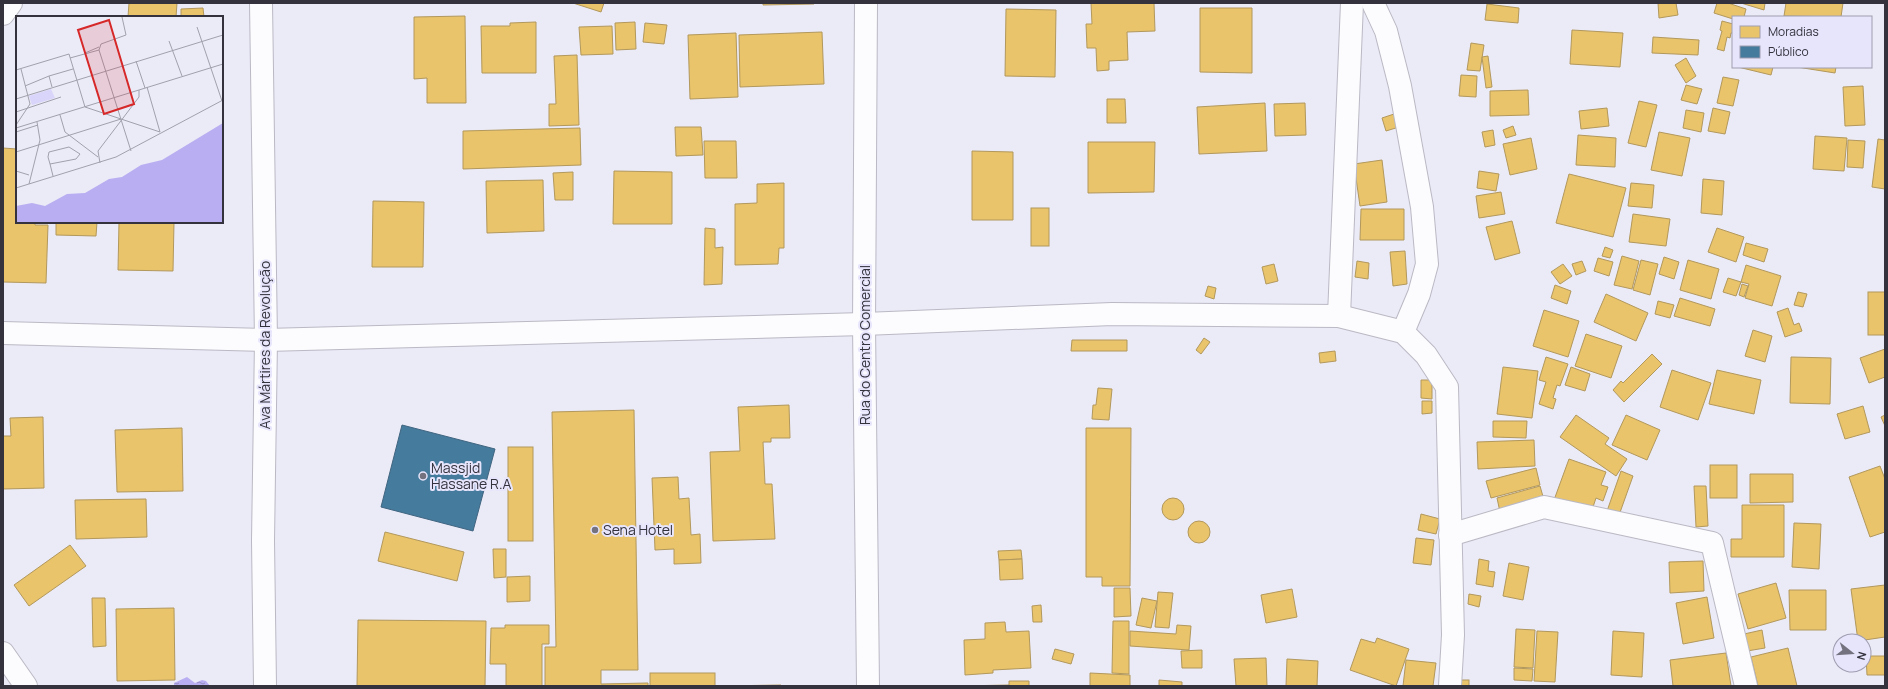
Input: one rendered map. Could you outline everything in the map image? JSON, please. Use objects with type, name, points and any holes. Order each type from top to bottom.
[{"type":"street","points":[[3,14],[11,3]]},
{"type":"street","name":"Ava Mártires da Revolução","points":[[261,3],[266,340],[263,540],[265,686]]},
{"type":"street","name":"Rua do Centro Comercial","points":[[866,3],[864,324],[868,686]]},
{"type":"street","points":[[1339,316],[1352,3]]},
{"type":"street","points":[[1373,3],[1386,31],[1400,86],[1422,207],[1427,264],[1419,294],[1403,332]]},
{"type":"street","points":[[3,333],[266,340],[864,324],[1112,314],[1339,316],[1403,332],[1426,355],[1447,387],[1453,635],[1450,686]]},
{"type":"street","points":[[1450,535],[1544,507],[1712,543],[1746,686]]},
{"type":"street","points":[[3,653],[26,686]]},
{"type":"water","points":[[187,677],[195,683],[202,680],[206,681],[210,686],[174,686],[174,683]]},
{"type":"building: Moradias","points":[[129,3],[177,3],[176,16],[128,16]]},
{"type":"building: Moradias","points":[[573,3],[604,3],[601,12]]},
{"type":"building: Moradias","points":[[763,3],[814,3],[814,4],[763,5]]},
{"type":"building: Moradias","points":[[1091,3],[1154,3],[1155,31],[1127,32],[1128,60],[1109,61],[1109,70],[1097,71],[1096,48],[1087,48],[1086,24],[1092,24]]},
{"type":"building: Moradias","points":[[1658,3],[1676,3],[1678,15],[1659,18]]},
{"type":"building: Moradias","points":[[1717,3],[1728,3],[1746,9],[1744,16],[1732,16],[1732,19],[1714,13]]},
{"type":"building: Moradias","points":[[1741,3],[1765,3],[1764,10]]},
{"type":"building: Moradias","points":[[1786,3],[1843,3],[1841,16],[1784,16]]},
{"type":"building: Moradias","points":[[1487,4],[1519,8],[1518,23],[1485,20]]},
{"type":"building: Moradias","points":[[203,8],[204,16],[181,16],[181,9]]},
{"type":"building: Moradias","points":[[1200,8],[1252,8],[1252,73],[1200,72]]},
{"type":"building: Moradias","points":[[1006,9],[1056,10],[1055,77],[1005,76]]},
{"type":"building: Moradias","points":[[465,16],[466,103],[427,103],[427,78],[414,79],[414,17]]},
{"type":"building: Moradias","points":[[1722,21],[1732,24],[1732,33],[1730,38],[1727,37],[1724,51],[1717,49],[1722,31],[1720,30]]},
{"type":"building: Moradias","points":[[536,22],[536,73],[482,73],[481,26],[510,26],[510,23]]},
{"type":"building: Moradias","points":[[635,22],[636,49],[616,50],[615,23]]},
{"type":"building: Moradias","points":[[645,23],[667,25],[664,44],[643,42]]},
{"type":"building: Moradias","points":[[612,26],[613,54],[581,55],[579,27]]},
{"type":"building: Moradias","points":[[1572,30],[1623,33],[1620,67],[1570,64]]},
{"type":"building: Moradias","points":[[822,32],[824,84],[740,87],[739,35]]},
{"type":"building: Moradias","points":[[736,33],[738,97],[690,99],[688,35]]},
{"type":"building: Moradias","points":[[1653,37],[1699,40],[1698,55],[1652,53]]},
{"type":"building: Moradias","points":[[1471,43],[1484,45],[1480,71],[1467,70]]},
{"type":"building: Moradias","points":[[577,55],[579,125],[549,126],[549,104],[556,104],[554,56]]},
{"type":"building: Moradias","points":[[1488,56],[1492,87],[1486,88],[1482,57]]},
{"type":"building: Moradias","points":[[1686,58],[1696,76],[1686,83],[1675,65]]},
{"type":"building: Moradias","points":[[1742,68],[1773,68],[1771,75]]},
{"type":"building: Moradias","points":[[1803,68],[1836,68],[1835,73]]},
{"type":"building: Moradias","points":[[1461,75],[1477,76],[1476,97],[1459,96]]},
{"type":"building: Moradias","points":[[1723,77],[1739,80],[1733,106],[1717,103]]},
{"type":"building: Moradias","points":[[1686,85],[1702,89],[1697,104],[1681,100]]},
{"type":"building: Moradias","points":[[1863,86],[1865,125],[1845,126],[1843,87]]},
{"type":"building: Moradias","points":[[1528,90],[1529,115],[1490,116],[1490,91]]},
{"type":"building: Moradias","points":[[1107,99],[1125,99],[1126,123],[1107,123]]},
{"type":"building: Moradias","points":[[1639,101],[1657,105],[1646,147],[1628,143]]},
{"type":"building: Moradias","points":[[1265,103],[1267,151],[1199,154],[1197,107]]},
{"type":"building: Moradias","points":[[1305,103],[1306,135],[1275,136],[1274,104]]},
{"type":"building: Moradias","points":[[1607,108],[1609,126],[1581,129],[1579,111]]},
{"type":"building: Moradias","points":[[1713,108],[1730,112],[1725,134],[1708,131]]},
{"type":"building: Moradias","points":[[1686,110],[1704,113],[1701,132],[1683,128]]},
{"type":"building: Moradias","points":[[1394,114],[1399,127],[1386,131],[1382,118]]},
{"type":"building: Moradias","points":[[1513,126],[1516,135],[1506,138],[1503,130]]},
{"type":"building: Moradias","points":[[675,127],[701,127],[703,155],[676,156]]},
{"type":"building: Moradias","points":[[580,128],[581,165],[463,169],[463,131]]},
{"type":"building: Moradias","points":[[1493,130],[1495,145],[1485,147],[1482,132]]},
{"type":"building: Moradias","points":[[1659,132],[1690,138],[1682,176],[1651,170]]},
{"type":"building: Moradias","points":[[1578,135],[1616,138],[1615,167],[1576,165]]},
{"type":"building: Moradias","points":[[1815,136],[1847,138],[1844,171],[1813,169]]},
{"type":"building: Moradias","points":[[1531,138],[1537,169],[1510,175],[1503,144]]},
{"type":"building: Moradias","points":[[1878,139],[1885,140],[1885,189],[1872,187]]},
{"type":"building: Moradias","points":[[1848,140],[1865,141],[1863,168],[1847,167]]},
{"type":"building: Moradias","points":[[704,141],[736,141],[737,178],[705,178]]},
{"type":"building: Moradias","points":[[1088,142],[1155,142],[1154,192],[1088,193]]},
{"type":"building: Moradias","points":[[3,148],[16,149],[16,223],[48,225],[46,283],[3,282]]},
{"type":"building: Moradias","points":[[972,151],[1013,152],[1013,220],[972,220]]},
{"type":"building: Moradias","points":[[1382,160],[1387,202],[1360,206],[1354,164]]},
{"type":"building: Moradias","points":[[614,171],[672,172],[672,224],[613,224]]},
{"type":"building: Moradias","points":[[1479,171],[1499,174],[1496,191],[1477,188]]},
{"type":"building: Moradias","points":[[573,172],[573,200],[555,200],[553,173]]},
{"type":"building: Moradias","points":[[1569,174],[1626,188],[1613,237],[1556,223]]},
{"type":"building: Moradias","points":[[1703,179],[1724,181],[1722,215],[1701,213]]},
{"type":"building: Moradias","points":[[543,180],[544,231],[487,233],[486,181]]},
{"type":"building: Moradias","points":[[784,183],[784,248],[779,248],[778,264],[735,265],[735,204],[757,203],[757,184]]},
{"type":"building: Moradias","points":[[1631,183],[1654,185],[1652,208],[1628,206]]},
{"type":"building: Moradias","points":[[1501,192],[1505,214],[1479,218],[1476,196]]},
{"type":"building: Moradias","points":[[373,201],[424,202],[423,267],[372,267]]},
{"type":"building: Moradias","points":[[1031,208],[1049,208],[1049,246],[1031,246]]},
{"type":"building: Moradias","points":[[1361,209],[1404,209],[1404,240],[1360,240]]},
{"type":"building: Moradias","points":[[1633,214],[1670,219],[1666,246],[1629,242]]},
{"type":"building: Moradias","points":[[1512,221],[1520,253],[1495,260],[1486,227]]},
{"type":"building: Moradias","points":[[56,223],[97,223],[96,236],[56,235]]},
{"type":"building: Moradias","points":[[119,223],[174,223],[173,271],[118,270]]},
{"type":"building: Moradias","points":[[705,228],[715,229],[715,248],[723,247],[722,284],[704,285]]},
{"type":"building: Moradias","points":[[1717,228],[1744,237],[1736,262],[1708,252]]},
{"type":"building: Moradias","points":[[1746,243],[1768,249],[1764,262],[1743,255]]},
{"type":"building: Moradias","points":[[1605,247],[1613,250],[1610,258],[1602,256]]},
{"type":"building: Moradias","points":[[1405,251],[1407,284],[1393,286],[1390,252]]},
{"type":"building: Moradias","points":[[1622,256],[1639,261],[1632,289],[1614,285]]},
{"type":"building: Moradias","points":[[1664,257],[1679,262],[1674,279],[1659,274]]},
{"type":"building: Moradias","points":[[1598,258],[1613,262],[1609,276],[1594,271]]},
{"type":"building: Moradias","points":[[1641,260],[1658,264],[1650,295],[1633,290]]},
{"type":"building: Moradias","points":[[1688,260],[1719,269],[1711,299],[1680,290]]},
{"type":"building: Moradias","points":[[1357,261],[1369,263],[1368,279],[1355,277]]},
{"type":"building: Moradias","points":[[1582,261],[1586,271],[1576,275],[1572,264]]},
{"type":"building: Moradias","points":[[1274,264],[1278,281],[1266,284],[1262,267]]},
{"type":"building: Moradias","points":[[1563,264],[1572,276],[1560,284],[1551,272]]},
{"type":"building: Moradias","points":[[1746,265],[1781,276],[1772,306],[1745,298],[1749,284],[1741,282]]},
{"type":"building: Moradias","points":[[1728,278],[1741,282],[1736,296],[1723,292]]},
{"type":"building: Moradias","points":[[1742,284],[1748,286],[1744,297],[1739,295]]},
{"type":"building: Moradias","points":[[1555,285],[1571,291],[1567,304],[1551,298]]},
{"type":"building: Moradias","points":[[1208,286],[1216,288],[1214,299],[1205,296]]},
{"type":"building: Moradias","points":[[1798,292],[1807,294],[1803,307],[1794,305]]},
{"type":"building: Moradias","points":[[1868,292],[1885,292],[1885,335],[1868,335]]},
{"type":"building: Moradias","points":[[1606,294],[1648,313],[1636,341],[1594,322]]},
{"type":"building: Moradias","points":[[1680,298],[1715,309],[1710,326],[1674,316]]},
{"type":"building: Moradias","points":[[1658,301],[1674,305],[1670,318],[1655,314]]},
{"type":"building: Moradias","points":[[1788,308],[1794,325],[1799,323],[1802,331],[1785,337],[1777,312]]},
{"type":"building: Moradias","points":[[1544,310],[1579,321],[1568,357],[1533,346]]},
{"type":"building: Moradias","points":[[1753,330],[1772,336],[1765,362],[1745,356]]},
{"type":"building: Moradias","points":[[1586,334],[1622,346],[1611,378],[1575,366]]},
{"type":"building: Moradias","points":[[1204,338],[1210,342],[1201,354],[1196,350]]},
{"type":"building: Moradias","points":[[1072,340],[1127,340],[1127,351],[1071,351]]},
{"type":"building: Moradias","points":[[1885,349],[1885,377],[1869,383],[1860,358]]},
{"type":"building: Moradias","points":[[1335,351],[1336,361],[1320,363],[1319,353]]},
{"type":"building: Moradias","points":[[1652,354],[1662,364],[1624,402],[1613,390],[1621,381],[1623,383]]},
{"type":"building: Moradias","points":[[1546,357],[1568,364],[1560,386],[1557,385],[1553,398],[1556,399],[1553,409],[1539,404],[1546,382],[1539,380]]},
{"type":"building: Moradias","points":[[1791,357],[1831,358],[1830,404],[1790,403]]},
{"type":"building: Moradias","points":[[1503,367],[1538,371],[1532,418],[1497,414]]},
{"type":"building: Moradias","points":[[1571,367],[1590,374],[1585,391],[1565,385]]},
{"type":"building: Moradias","points":[[1672,370],[1711,383],[1698,420],[1660,407]]},
{"type":"building: Moradias","points":[[1717,370],[1761,380],[1754,414],[1709,404]]},
{"type":"building: Moradias","points":[[1421,380],[1432,380],[1432,399],[1421,398]]},
{"type":"building: Moradias","points":[[1098,388],[1112,389],[1109,420],[1092,419],[1093,405],[1096,405]]},
{"type":"building: Moradias","points":[[1422,401],[1432,401],[1432,413],[1422,414]]},
{"type":"building: Moradias","points":[[789,405],[790,438],[771,438],[771,442],[763,442],[765,484],[772,484],[775,539],[713,541],[710,452],[740,451],[738,407]]},
{"type":"building: Moradias","points":[[1863,406],[1870,432],[1845,439],[1837,414]]},
{"type":"building: Moradias","name":"Sena Hotel","points":[[634,410],[638,670],[601,670],[601,684],[648,683],[648,686],[545,686],[545,647],[556,647],[552,412]]},
{"type":"building: Moradias","points":[[1576,415],[1609,438],[1605,444],[1627,459],[1616,476],[1560,437]]},
{"type":"building: Moradias","points":[[1626,415],[1660,430],[1647,460],[1612,445]]},
{"type":"building: Moradias","points":[[1885,415],[1885,426],[1881,417]]},
{"type":"building: Moradias","points":[[43,417],[44,488],[3,489],[3,436],[11,436],[10,418]]},
{"type":"building: Moradias","points":[[1493,421],[1527,421],[1526,438],[1493,437]]},
{"type":"building: Moradias","points":[[182,428],[183,491],[117,492],[115,430]]},
{"type":"building: Moradias","points":[[1086,428],[1131,428],[1130,586],[1102,586],[1102,577],[1086,577]]},
{"type":"building: Moradias","points":[[1534,440],[1535,466],[1478,469],[1477,442]]},
{"type":"building: Moradias","points":[[508,447],[533,447],[533,541],[508,541]]},
{"type":"building: Moradias","points":[[1569,459],[1606,472],[1601,485],[1608,487],[1603,501],[1596,498],[1591,513],[1554,500]]},
{"type":"building: Moradias","points":[[1710,465],[1737,465],[1737,498],[1710,498]]},
{"type":"building: Moradias","points":[[1880,466],[1885,479],[1885,532],[1870,537],[1849,477]]},
{"type":"building: Moradias","points":[[1536,468],[1540,485],[1491,498],[1486,481]]},
{"type":"building: Moradias","points":[[1621,471],[1633,476],[1618,518],[1606,514]]},
{"type":"building: Moradias","points":[[1750,474],[1793,474],[1793,502],[1750,503]]},
{"type":"building: Moradias","points":[[678,477],[679,499],[689,498],[691,535],[700,534],[701,563],[674,564],[674,549],[655,550],[652,478]]},
{"type":"building: Moradias","points":[[1540,486],[1544,500],[1500,512],[1497,498]]},
{"type":"building: Moradias","points":[[1694,486],[1706,486],[1708,526],[1696,527]]},
{"type":"building: Moradias","points":[[1169,498],[1177,498],[1184,505],[1184,513],[1177,520],[1169,520],[1162,513],[1162,505]]},
{"type":"building: Moradias","points":[[146,499],[147,537],[76,539],[75,500]]},
{"type":"building: Moradias","points":[[1742,505],[1784,505],[1784,557],[1731,557],[1731,539],[1742,539]]},
{"type":"building: Moradias","points":[[1421,514],[1440,519],[1436,534],[1418,530]]},
{"type":"building: Moradias","points":[[1199,521],[1207,524],[1210,532],[1207,540],[1199,543],[1191,540],[1188,532],[1191,524]]},
{"type":"building: Moradias","points":[[1794,523],[1821,524],[1819,569],[1792,567]]},
{"type":"building: Moradias","points":[[385,532],[464,552],[457,581],[378,561]]},
{"type":"building: Moradias","points":[[1416,538],[1434,540],[1431,565],[1413,563]]},
{"type":"building: Moradias","points":[[70,545],[86,566],[29,606],[14,585]]},
{"type":"building: Moradias","points":[[493,549],[506,549],[506,577],[494,578]]},
{"type":"building: Moradias","points":[[1021,550],[1022,559],[999,560],[998,551]]},
{"type":"building: Moradias","points":[[1022,559],[1023,579],[1000,580],[999,560]]},
{"type":"building: Moradias","points":[[1479,559],[1489,561],[1488,571],[1495,572],[1493,587],[1476,584]]},
{"type":"building: Moradias","points":[[1703,561],[1704,591],[1670,593],[1669,562]]},
{"type":"building: Moradias","points":[[1509,563],[1529,567],[1523,600],[1503,596]]},
{"type":"building: Moradias","points":[[530,576],[530,601],[507,602],[507,577]]},
{"type":"building: Moradias","points":[[1776,583],[1786,618],[1748,629],[1738,594]]},
{"type":"building: Moradias","points":[[1885,585],[1885,637],[1872,639],[1872,633],[1857,633],[1851,589]]},
{"type":"building: Moradias","points":[[1114,588],[1130,588],[1131,616],[1114,617]]},
{"type":"building: Moradias","points":[[1292,589],[1297,617],[1266,623],[1261,595]]},
{"type":"building: Moradias","points":[[1789,590],[1826,590],[1826,630],[1790,630]]},
{"type":"building: Moradias","points":[[1158,592],[1173,593],[1169,628],[1155,627]]},
{"type":"building: Moradias","points":[[1469,594],[1481,596],[1479,607],[1468,604]]},
{"type":"building: Moradias","points":[[1707,597],[1714,638],[1683,644],[1676,603]]},
{"type":"building: Moradias","points":[[92,598],[105,598],[106,646],[93,647]]},
{"type":"building: Moradias","points":[[1142,598],[1157,601],[1151,628],[1136,625]]},
{"type":"building: Moradias","points":[[1041,605],[1042,622],[1033,622],[1032,606]]},
{"type":"building: Moradias","points":[[174,608],[175,680],[117,681],[116,609]]},
{"type":"building: Moradias","points":[[358,620],[486,621],[485,686],[357,686]]},
{"type":"building: Moradias","points":[[1113,621],[1129,621],[1129,674],[1112,673]]},
{"type":"building: Moradias","points":[[1005,622],[1006,632],[1029,631],[1031,668],[993,670],[993,673],[965,675],[964,640],[985,639],[985,623]]},
{"type":"building: Moradias","points":[[505,625],[549,625],[549,644],[542,644],[542,686],[506,686],[506,664],[490,664],[491,628],[505,628]]},
{"type":"building: Moradias","points":[[1177,625],[1191,626],[1189,650],[1130,646],[1130,631],[1176,634]]},
{"type":"building: Moradias","points":[[1516,629],[1535,630],[1533,668],[1514,667]]},
{"type":"building: Moradias","points":[[1762,630],[1765,648],[1747,651],[1744,634]]},
{"type":"building: Moradias","points":[[1537,631],[1558,632],[1555,682],[1534,681]]},
{"type":"building: Moradias","points":[[1613,631],[1644,633],[1642,677],[1611,675]]},
{"type":"building: Moradias","points":[[1377,638],[1409,649],[1396,686],[1350,670],[1361,639],[1375,643]]},
{"type":"building: Moradias","points":[[1788,648],[1797,686],[1758,686],[1751,657]]},
{"type":"building: Moradias","points":[[1055,649],[1074,654],[1071,664],[1052,659]]},
{"type":"building: Moradias","points":[[1202,650],[1202,668],[1182,668],[1181,651]]},
{"type":"building: Moradias","points":[[1726,653],[1731,686],[1673,686],[1670,660]]},
{"type":"building: Moradias","points":[[1872,656],[1885,656],[1885,675],[1867,675],[1867,673],[1872,673]]},
{"type":"building: Moradias","points":[[1266,658],[1267,686],[1236,686],[1234,659]]},
{"type":"building: Moradias","points":[[1287,659],[1318,661],[1317,686],[1286,686]]},
{"type":"building: Moradias","points":[[1406,660],[1436,663],[1433,686],[1403,686]]},
{"type":"building: Moradias","points":[[1514,668],[1533,669],[1532,681],[1514,680]]},
{"type":"building: Moradias","points":[[650,673],[715,673],[715,686],[650,686]]},
{"type":"building: Moradias","points":[[1090,673],[1130,675],[1130,686],[1090,686]]},
{"type":"building: Moradias","points":[[1159,680],[1182,682],[1182,686],[1159,686]]},
{"type":"building: Moradias","points":[[1459,680],[1469,680],[1469,686],[1459,686]]},
{"type":"building: Moradias","points":[[1009,681],[1029,681],[1029,686],[960,686],[1009,685]]},
{"type":"building: Moradias","points":[[781,685],[781,686],[721,686]]},
{"type":"building: Público","points":[[402,425],[495,449],[473,531],[381,507]]},
{"type":"place","name":"Massjid Hassane R.A","points":[[423,476]]},
{"type":"place","name":"Sena Hotel","points":[[595,530]]}]
